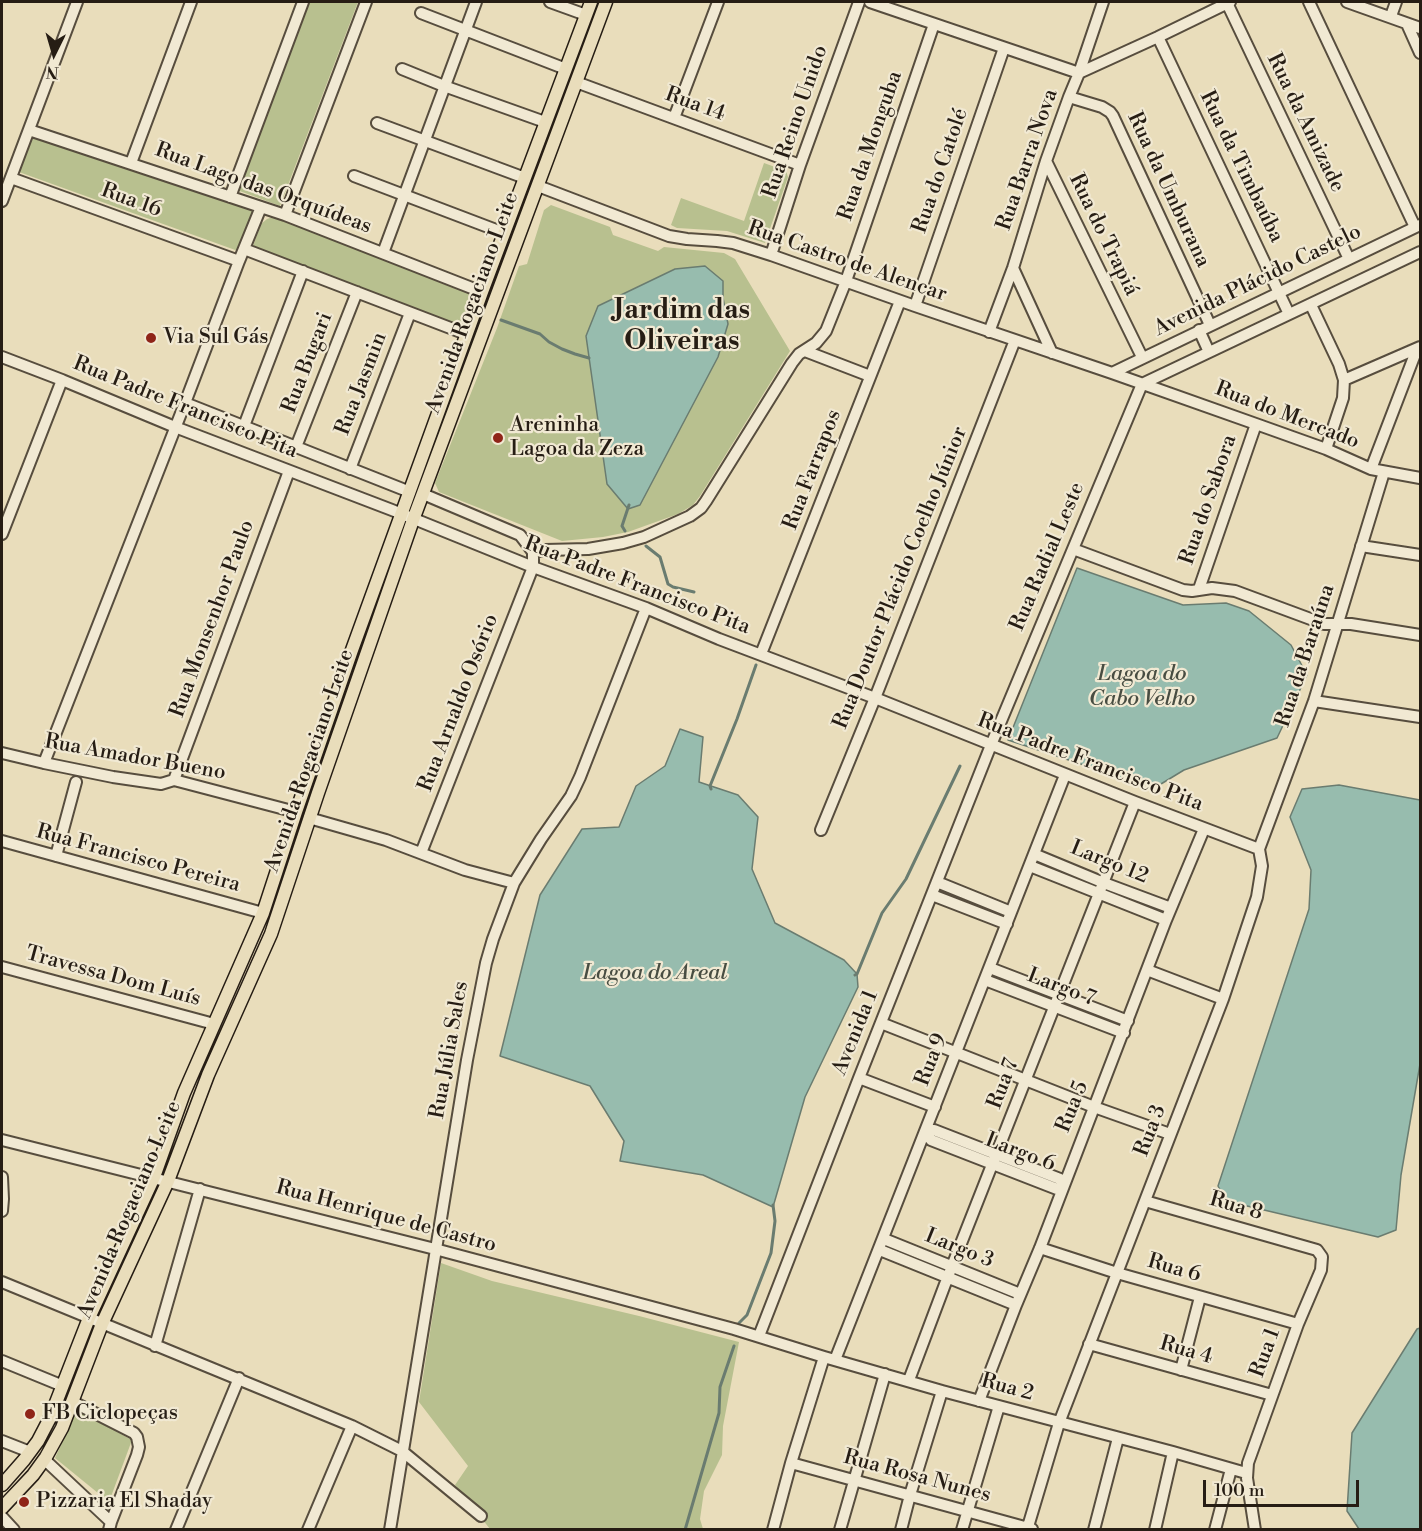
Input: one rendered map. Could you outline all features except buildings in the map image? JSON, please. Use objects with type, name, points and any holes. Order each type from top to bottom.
[{"type":"main road","name":"Avenida Rogaciano Leite","points":[[416,493],[466,334],[591,2]]},
{"type":"main road","name":"Avenida Rogaciano Leite","points":[[2,1485],[30,1452],[50,1418],[89,1318],[154,1177],[184,1093],[263,914],[352,650],[480,339],[606,2]]},
{"type":"main road","points":[[482,292],[495,297]]},
{"type":"main road","points":[[466,334],[480,339]]},
{"type":"main road","name":"Avenida Rogaciano Leite","points":[[2,1508],[45,1460],[65,1422],[102,1324],[168,1181],[208,1075],[272,934],[407,517]]},
{"type":"street","points":[[2,201],[77,2]]},
{"type":"street","points":[[131,163],[191,2]]},
{"type":"street","points":[[230,197],[303,2]]},
{"type":"street","points":[[285,215],[366,2]]},
{"type":"street","points":[[383,253],[476,2]]},
{"type":"street","points":[[550,2],[586,15]]},
{"type":"street","points":[[674,118],[718,2]]},
{"type":"street","name":"Rua Reino Unido","points":[[771,255],[800,165],[859,2]]},
{"type":"street","points":[[870,2],[1079,73],[1228,2]]},
{"type":"street","name":"Rua Barra Nova","points":[[989,332],[1013,268],[1046,161],[1103,2]]},
{"type":"street","name":"Rua da Amizade","points":[[1228,2],[1349,259]]},
{"type":"street","points":[[1309,2],[1418,226]]},
{"type":"street","points":[[1347,2],[1420,28]]},
{"type":"street","points":[[1391,16],[1396,2]]},
{"type":"street","points":[[421,13],[566,69]]},
{"type":"street","name":"Rua da Monguba","points":[[533,552],[604,547],[631,541],[690,516],[702,506],[784,373],[799,354],[816,344],[826,331],[846,281],[934,24]]},
{"type":"street","points":[[1407,24],[1420,53]]},
{"type":"street","name":"Rua da Timbaúba","points":[[1158,37],[1289,314]]},
{"type":"street","name":"Rua do Catolé","points":[[915,306],[1004,48]]},
{"type":"street","points":[[402,69],[545,122]]},
{"type":"street","name":"Rua 14","points":[[576,82],[800,165]]},
{"type":"street","name":"Rua da Umburana","points":[[1069,97],[1107,109],[1113,116],[1210,325]]},
{"type":"street","points":[[377,123],[525,178]]},
{"type":"street","name":"Rua Lago das Orquídeas","points":[[29,130],[285,215],[482,292]]},
{"type":"street","name":"Rua do Trapiá","points":[[1046,161],[1142,357]]},
{"type":"street","points":[[354,176],[504,233]]},
{"type":"street","name":"Rua 16","points":[[11,178],[239,261]]},
{"type":"street","name":"Rua Castro de Alencar","points":[[538,186],[669,236],[733,243],[771,255],[1142,384]]},
{"type":"street","points":[[44,763],[261,207]]},
{"type":"street","name":"Avenida Plácido Castelo","points":[[1112,373],[1418,226]]},
{"type":"street","points":[[244,249],[466,334]]},
{"type":"street","name":"Avenida Plácido Castelo","points":[[1142,384],[1420,252]]},
{"type":"street","points":[[1013,268],[1052,353]]},
{"type":"street","points":[[244,426],[303,271]]},
{"type":"street","name":"Rua Bugari","points":[[296,447],[357,292]]},
{"type":"street","name":"Rua Farrapos","points":[[761,654],[900,301]]},
{"type":"street","points":[[1311,304],[1344,380],[1343,398],[1326,449]]},
{"type":"street","name":"Rua Jasmin","points":[[350,469],[410,313]]},
{"type":"street","points":[[1199,330],[1209,352]]},
{"type":"street","name":"Rua Doutor Plácido Coelho Júnior","points":[[821,830],[1015,340]]},
{"type":"street","points":[[1344,380],[1419,348]]},
{"type":"street","points":[[1371,469],[1419,348]]},
{"type":"street","points":[[805,351],[870,376]]},
{"type":"street","name":"Rua Padre Francisco Pita","points":[[2,357],[175,427],[533,567],[646,608],[719,639],[1259,849]]},
{"type":"street","points":[[2,534],[62,380]]},
{"type":"street","name":"Rua do Mercado","points":[[1142,384],[1326,449],[1371,469],[1420,478]]},
{"type":"street","name":"Rua Radial Leste","points":[[991,745],[1142,384]]},
{"type":"street","name":"Rua Padre Francisco Pita","points":[[185,403],[520,535],[533,552]]},
{"type":"street","name":"Rua do Sabora","points":[[1199,589],[1256,424]]},
{"type":"street","name":"Rua Monsenhor Paulo","points":[[174,780],[289,471]]},
{"type":"street","name":"Rua da Baraúna","points":[[1259,849],[1314,701],[1384,472]]},
{"type":"street","points":[[1361,546],[1420,555]]},
{"type":"street","points":[[1073,549],[1174,588],[1192,591],[1212,588],[1235,591],[1324,624],[1351,624],[1420,635]]},
{"type":"street","points":[[533,552],[533,567]]},
{"type":"street","name":"Rua Arnaldo Osório","points":[[421,853],[533,567]]},
{"type":"street","name":"Rua Júlia Sales","points":[[390,1530],[467,1060],[486,963],[514,883],[571,796],[580,777],[646,608]]},
{"type":"street","points":[[1314,701],[1420,717]]},
{"type":"street","name":"Avenida 1","points":[[759,1336],[991,745]]},
{"type":"street","name":"Rua Amador Bueno","points":[[2,753],[114,777],[161,784],[174,780],[296,812]]},
{"type":"street","name":"Rua 9","points":[[773,1530],[791,1463],[830,1359],[880,1250],[1065,775]]},
{"type":"street","points":[[56,856],[76,782]]},
{"type":"street","name":"Rua 7","points":[[909,1380],[1135,802]]},
{"type":"street","points":[[309,818],[386,840],[465,870],[514,883]]},
{"type":"street","name":"Rua 5","points":[[979,1401],[1166,920],[1204,829]]},
{"type":"street","name":"Rua Francisco Pereira","points":[[2,841],[263,914]]},
{"type":"street","name":"Rua 3","points":[[1029,1529],[1059,1423],[1223,999],[1257,897],[1262,866],[1259,849]]},
{"type":"street","name":"Largo 12","points":[[1034,854],[1171,908]]},
{"type":"street","name":"Largo 12","points":[[1030,866],[1166,920]]},
{"type":"street","points":[[937,882],[1011,912]]},
{"type":"street","points":[[932,895],[1007,924]]},
{"type":"street","name":"Travessa Dom Luís","points":[[2,967],[214,1024]]},
{"type":"street","name":"Largo 7","points":[[990,968],[1059,995],[1126,1027]]},
{"type":"street","points":[[1147,970],[1223,999]]},
{"type":"street","name":"Largo 7","points":[[985,980],[1054,1007],[1126,1027]]},
{"type":"street","points":[[881,1023],[1094,1107],[1170,1134]]},
{"type":"street","points":[[859,1078],[935,1107]]},
{"type":"street","name":"Largo 6","points":[[925,1132],[934,1130],[996,1159],[1060,1179],[1063,1186]]},
{"type":"street","name":"Rua Henrique de Castro","points":[[2,1140],[435,1249],[759,1336]]},
{"type":"street","points":[[2,1177],[2,1211]]},
{"type":"street","points":[[155,1346],[200,1189]]},
{"type":"street","name":"Rua 8","points":[[1144,1201],[1317,1250]]},
{"type":"street","name":"Largo 3","points":[[884,1239],[1020,1294]]},
{"type":"street","name":"Rua 6","points":[[1040,1248],[1117,1273],[1298,1324]]},
{"type":"street","name":"Largo 3","points":[[880,1250],[1016,1305]]},
{"type":"street","name":"Rua 1","points":[[1246,1473],[1298,1324],[1321,1270],[1322,1257],[1317,1250]]},
{"type":"street","points":[[2,1282],[352,1426],[402,1451],[481,1516]]},
{"type":"street","points":[[1181,1370],[1200,1297]]},
{"type":"street","name":"Rua 2","points":[[759,1336],[942,1391],[1246,1473]]},
{"type":"street","name":"Rua 4","points":[[1089,1344],[1272,1395]]},
{"type":"street","points":[[2,1361],[63,1386]]},
{"type":"street","points":[[840,1530],[885,1374]]},
{"type":"street","points":[[176,1530],[239,1378]]},
{"type":"street","points":[[901,1530],[942,1391]]},
{"type":"street","points":[[45,1460],[110,1526],[137,1455],[139,1447],[137,1437],[134,1433],[73,1402]]},
{"type":"street","points":[[962,1530],[999,1406]]},
{"type":"street","points":[[308,1530],[352,1426]]},
{"type":"street","points":[[1094,1530],[1118,1438]]},
{"type":"street","points":[[2,1441],[30,1452]]},
{"type":"street","points":[[1155,1530],[1173,1452]]},
{"type":"street","name":"Rua Rosa Nunes","points":[[791,1463],[1029,1529]]},
{"type":"street","points":[[1215,1530],[1231,1469]]},
{"type":"street","points":[[1246,1473],[1255,1530]]},
{"type":"street","points":[[2,1517],[14,1530]]},
{"type":"green space","points":[[308,2],[358,2],[280,206],[237,190]]},
{"type":"green space","points":[[33,136],[253,211],[238,251],[19,172]]},
{"type":"green space","points":[[764,163],[786,171],[788,177],[765,243],[727,231],[677,228],[671,225],[681,198],[744,221]]},
{"type":"green space","points":[[551,205],[610,227],[613,235],[658,251],[664,247],[724,253],[735,259],[790,351],[693,505],[678,514],[628,532],[562,541],[439,492],[435,483],[497,328],[519,266],[527,264],[544,210]]},
{"type":"green space","points":[[273,217],[470,292],[472,296],[464,320],[457,327],[253,246],[261,224]]},
{"type":"green space","points":[[441,1263],[492,1281],[739,1342],[723,1426],[722,1455],[704,1491],[700,1519],[703,1529],[490,1529],[455,1485],[468,1466],[419,1402]]},
{"type":"green space","points":[[77,1410],[132,1440],[109,1502],[55,1458]]},
{"type":"water","points":[[705,266],[723,281],[723,298],[728,324],[718,357],[640,505],[628,509],[607,484],[586,336],[598,306],[675,269]]},
{"type":"water","name":"Lagoa do Cabo Velho","points":[[1077,568],[1183,605],[1226,603],[1249,611],[1291,645],[1307,675],[1277,738],[1184,770],[1156,787],[1113,776],[1008,740]]},
{"type":"water","name":"Lagoa do Areal","points":[[680,729],[703,737],[699,782],[738,795],[758,817],[752,869],[775,923],[844,960],[857,974],[858,987],[805,1097],[773,1207],[703,1175],[620,1161],[624,1141],[590,1086],[500,1056],[540,895],[582,829],[619,827],[636,786],[665,766]]},
{"type":"water","points":[[1339,785],[1420,800],[1420,1064],[1401,1175],[1396,1230],[1378,1237],[1226,1201],[1218,1186],[1309,909],[1311,870],[1290,817],[1302,789]]},
{"type":"water","points":[[1420,1328],[1420,1529],[1359,1529],[1347,1511],[1352,1433],[1417,1329]]},
{"type":"waterway","points":[[501,320],[540,334],[562,349],[589,358]]},
{"type":"waterway","points":[[625,531],[622,526],[629,505]]},
{"type":"waterway","points":[[646,546],[660,557],[668,584],[694,592]]},
{"type":"waterway","points":[[711,789],[710,786],[756,665]]},
{"type":"waterway","points":[[855,975],[882,913],[906,879],[960,766]]},
{"type":"waterway","points":[[739,1323],[747,1315],[771,1253],[775,1221],[773,1205]]},
{"type":"waterway","points":[[685,1530],[719,1413],[720,1387],[734,1346]]},
{"type":"place","name":"Via Sul Gás","points":[[151,338]]},
{"type":"place","name":"Areninha Lagoa da Zeza","points":[[498,438]]},
{"type":"place","name":"FB Ciclopeças","points":[[30,1414]]},
{"type":"place","name":"Pizzaria El Shaday","points":[[24,1502]]},
{"type":"district","name":"Jardim das Oliveiras","points":[[682,328]]}]
